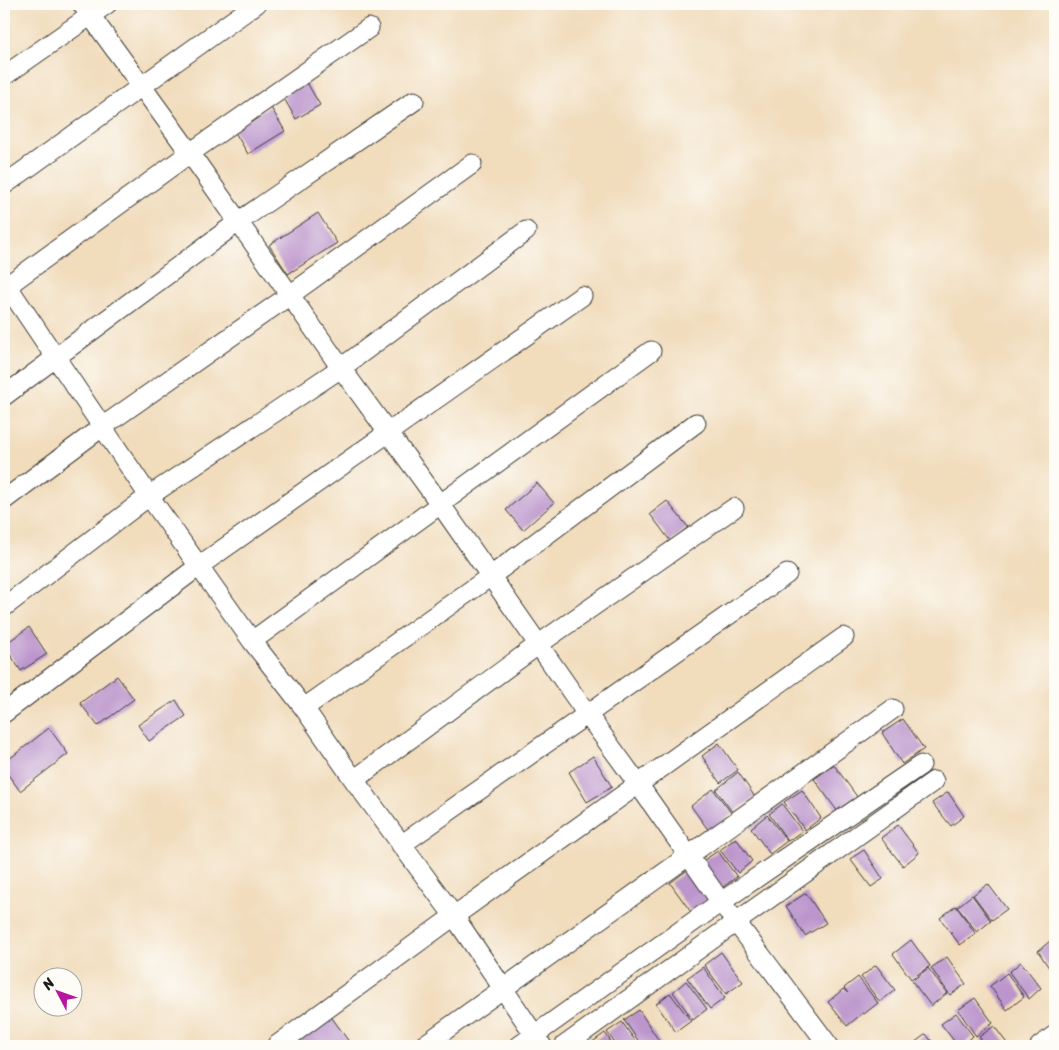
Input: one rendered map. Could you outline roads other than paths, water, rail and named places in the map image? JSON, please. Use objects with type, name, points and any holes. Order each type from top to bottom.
[{"type":"street","points":[[4,76],[86,10],[107,4]]},
{"type":"street","points":[[4,185],[256,4]]},
{"type":"street","points":[[86,10],[441,505],[721,902],[830,1046]]},
{"type":"street","points":[[369,28],[5,285],[149,496],[252,641],[304,708],[354,780],[454,916],[503,989],[532,1043],[721,902],[921,765]]},
{"type":"street","points":[[4,396],[238,222],[414,101]]},
{"type":"street","points":[[4,500],[102,427],[472,164]]},
{"type":"street","points":[[4,607],[149,496],[341,368],[526,231]]},
{"type":"street","points":[[4,713],[199,566],[582,296]]},
{"type":"street","points":[[252,641],[651,351]]},
{"type":"street","points":[[304,708],[491,576],[696,423]]},
{"type":"street","points":[[354,780],[539,644],[734,508]]},
{"type":"street","points":[[401,845],[787,574]]},
{"type":"street","points":[[276,1046],[844,637]]},
{"type":"street","points":[[423,1046],[893,710]]},
{"type":"street","points":[[564,1046],[934,781]]},
{"type":"street","points":[[1040,1046],[1055,1035]]}]
